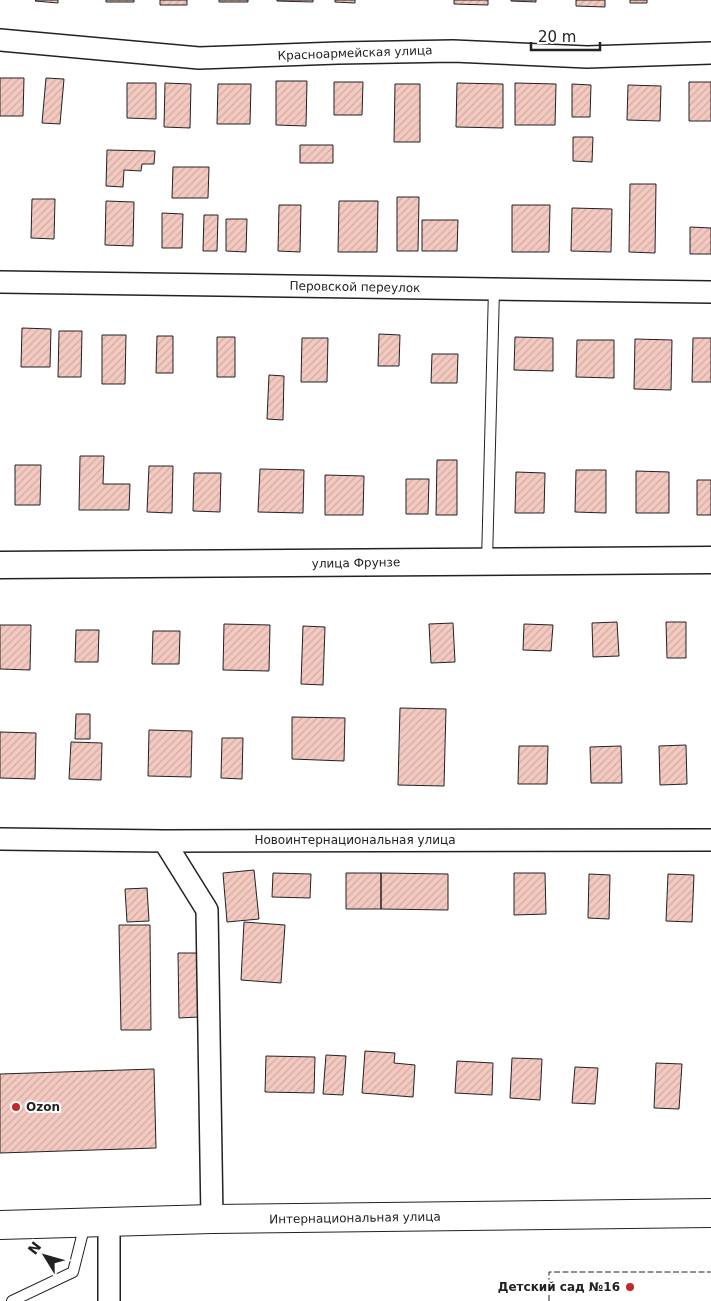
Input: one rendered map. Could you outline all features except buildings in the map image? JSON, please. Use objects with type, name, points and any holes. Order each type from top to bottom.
[{"type":"main road","name":"Интернациональная улица","points":[[0,1225],[212,1219],[711,1213]]},
{"type":"street","name":"Красноармейская улица","points":[[0,40],[199,58],[453,51],[588,57],[711,53]]},
{"type":"street","name":"Перовской переулок","points":[[0,282],[711,292]]},
{"type":"street","name":"улица Фрунзе","points":[[0,566],[711,560]]},
{"type":"street","name":"Новоинтернациональная улица","points":[[0,839],[164,841],[711,840]]},
{"type":"street","points":[[164,841],[207,910],[212,1219]]},
{"type":"street","points":[[97,1222],[109,1301]]},
{"type":"lane","points":[[487,562],[494,289]]},
{"type":"lane","points":[[12,1301],[73,1272],[97,1222]]},
{"type":"fence","points":[[549,1301],[549,1272],[711,1272]]},
{"type":"place","name":"Ozon","points":[[16,1107]]},
{"type":"place","name":"Детский сад №16","points":[[630,1287]]}]
